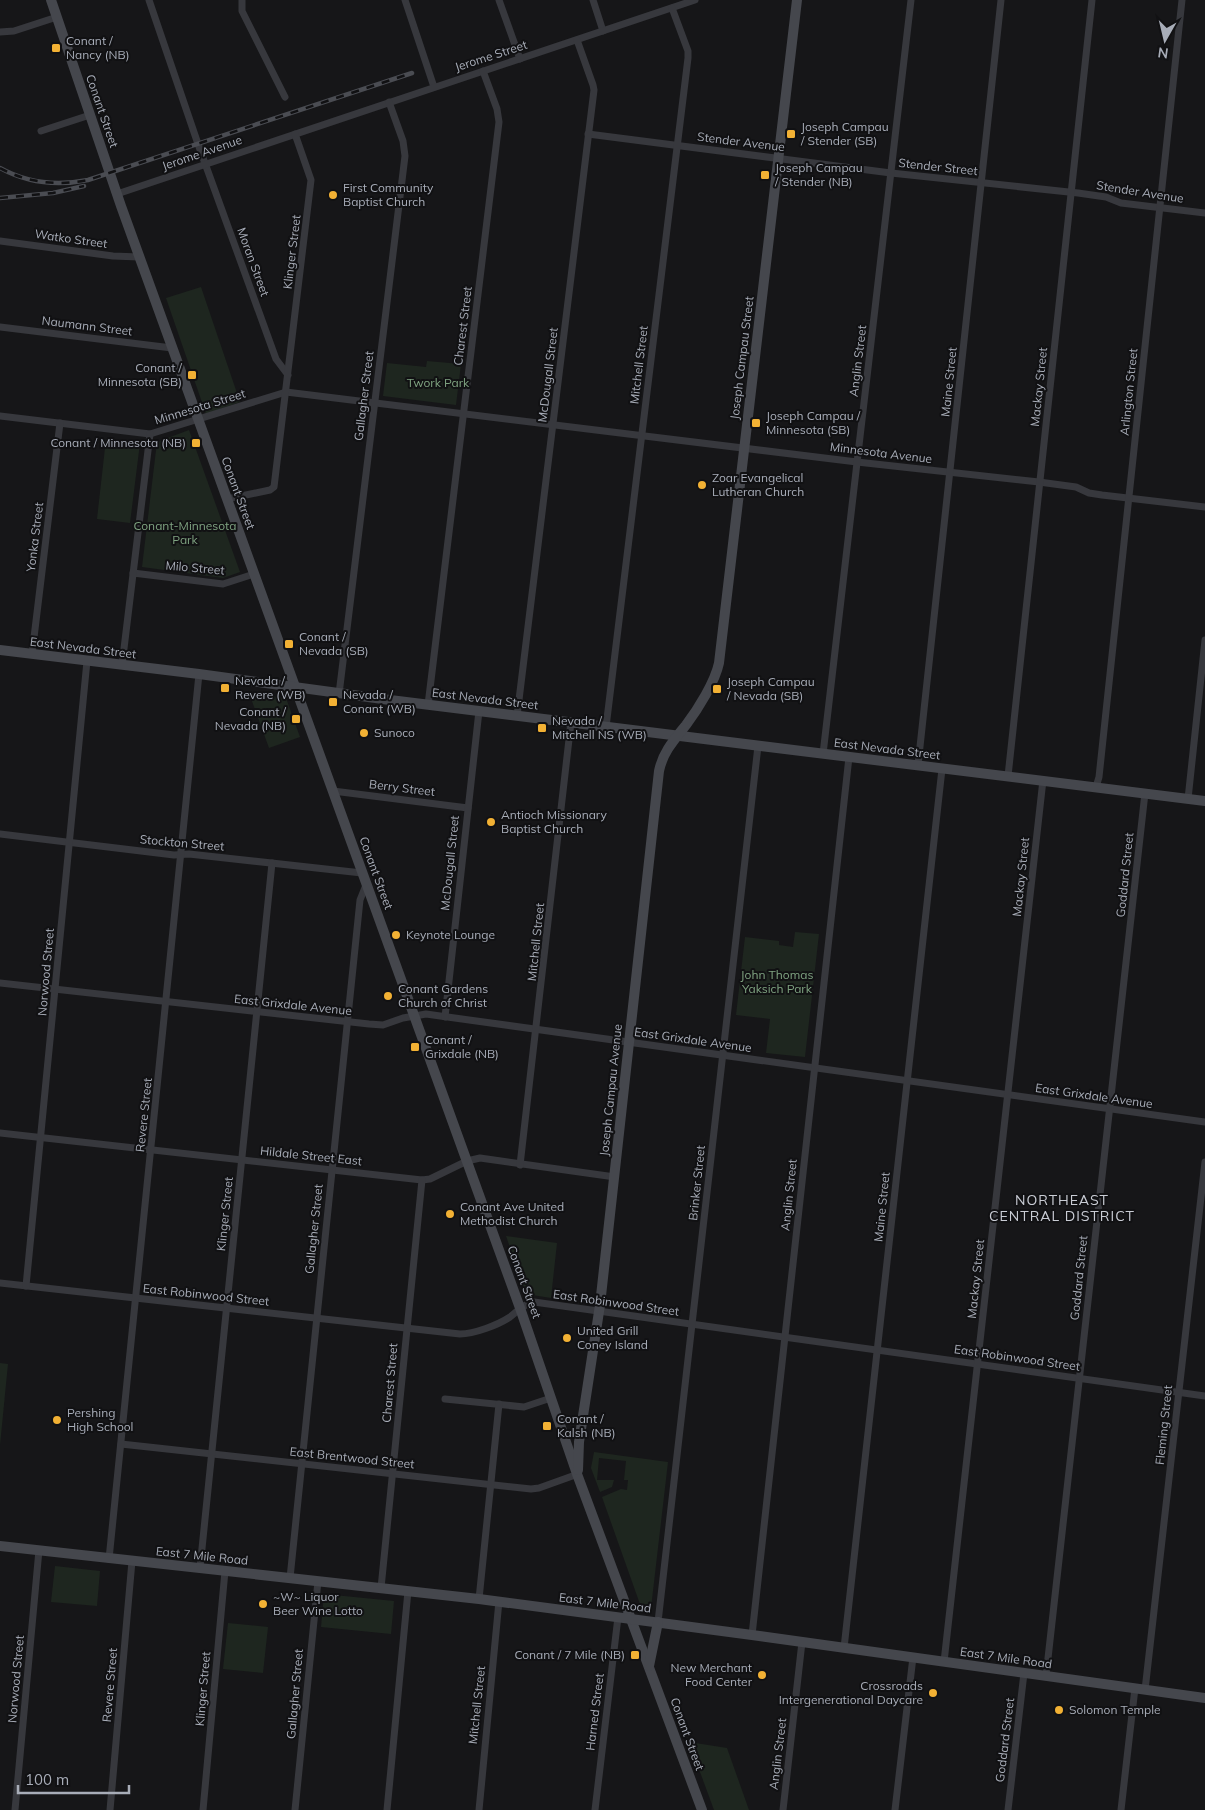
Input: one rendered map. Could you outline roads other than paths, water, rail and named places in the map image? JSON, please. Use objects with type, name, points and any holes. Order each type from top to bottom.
[{"type":"street","name":"Conant Street","points":[[51,0],[139,257],[520,1308],[578,1475],[702,1810]]},
{"type":"street","name":"Moran Street","points":[[149,0],[205,164],[276,359],[288,375]]},
{"type":"street","points":[[242,0],[242,11],[285,97]]},
{"type":"street","points":[[405,0],[434,87]]},
{"type":"street","points":[[499,0],[520,59]]},
{"type":"street","points":[[593,0],[603,31]]},
{"type":"street","name":"Joseph Campau Street","points":[[694,714],[715,675],[719,663],[797,0]]},
{"type":"street","name":"Anglin Street","points":[[823,754],[911,0]]},
{"type":"street","name":"Maine Street","points":[[918,766],[1001,0]]},
{"type":"street","name":"Mackay Street","points":[[1008,776],[1092,0]]},
{"type":"street","name":"Arlington Street","points":[[1096,787],[1099,777],[1182,0]]},
{"type":"street","name":"Jerome Street","points":[[295,134],[690,1]]},
{"type":"street","name":"Mitchell Street","points":[[606,727],[688,51],[672,8]]},
{"type":"street","points":[[4,32],[57,16]]},
{"type":"street","name":"McDougall Street","points":[[517,716],[594,85],[577,40]]},
{"type":"street","name":"Charest Street","points":[[428,705],[499,122],[497,109],[483,71]]},
{"type":"street","name":"Gallagher Street","points":[[339,694],[405,156],[403,141],[389,102]]},
{"type":"street","points":[[41,131],[90,115]]},
{"type":"street","name":"Jerome Avenue","points":[[117,194],[295,134]]},
{"type":"street","name":"Klinger Street","points":[[288,375],[311,180],[295,134]]},
{"type":"street","name":"Stender Avenue","points":[[588,134],[891,173]]},
{"type":"street","name":"Stender Street","points":[[891,173],[982,183]]},
{"type":"street","name":"Stender Avenue","points":[[982,183],[1072,192],[1106,197],[1121,203],[1205,213]]},
{"type":"street","name":"Watko Street","points":[[0,241],[113,256],[139,257]]},
{"type":"street","name":"Naumann Street","points":[[0,327],[172,348]]},
{"type":"street","points":[[227,499],[270,490],[274,487],[288,375]]},
{"type":"street","name":"Minnesota Street","points":[[0,416],[150,434],[286,392],[375,402]]},
{"type":"street","name":"Minnesota Avenue","points":[[375,402],[857,462],[1039,482],[1076,488],[1102,495],[1205,507]]},
{"type":"street","name":"Yonka Street","points":[[32,654],[60,423]]},
{"type":"street","points":[[122,665],[150,434]]},
{"type":"street","name":"Milo Street","points":[[133,573],[222,584],[254,574]]},
{"type":"street","points":[[1188,798],[1205,640]]},
{"type":"street","name":"East Nevada Street","points":[[0,650],[199,674],[339,694],[1205,801]]},
{"type":"street","name":"Norwood Street","points":[[26,1286],[87,661]]},
{"type":"street","name":"Revere Street","points":[[109,1559],[199,674]]},
{"type":"street","name":"McDougall Street","points":[[445,1017],[479,711]]},
{"type":"street","name":"Joseph Campau Avenue","points":[[578,1475],[579,1442],[599,1312],[659,771],[662,760],[676,735],[694,714]]},
{"type":"street","name":"Mitchell Street","points":[[521,1164],[572,722]]},
{"type":"street","name":"Brinker Street","points":[[658,1622],[758,746]]},
{"type":"street","name":"Anglin Street","points":[[752,1635],[849,757]]},
{"type":"street","name":"Maine Street","points":[[844,1648],[942,769]]},
{"type":"street","name":"Mackay Street","points":[[944,1662],[1043,780]]},
{"type":"street","name":"Berry Street","points":[[332,791],[468,808]]},
{"type":"street","name":"Goddard Street","points":[[1046,1676],[1145,793]]},
{"type":"street","name":"Stockton Street","points":[[0,834],[69,843],[362,873]]},
{"type":"street","name":"Klinger Street","points":[[200,1568],[272,863]]},
{"type":"street","name":"Gallagher Street","points":[[290,1578],[360,900],[366,885]]},
{"type":"street","name":"East Grixdale Avenue","points":[[0,983],[383,1025],[426,1014],[1205,1122]]},
{"type":"street","name":"Hildale Street East","points":[[0,1133],[422,1180],[430,1179],[467,1161],[480,1158],[615,1177]]},
{"type":"street","name":"Fleming Street","points":[[1121,1810],[1129,1744],[1140,1689],[1179,1392],[1205,1162]]},
{"type":"street","name":"Charest Street","points":[[380,1588],[422,1180]]},
{"type":"street","name":"East Robinwood Street","points":[[0,1283],[466,1334],[508,1318],[528,1303],[534,1302],[1205,1396]]},
{"type":"street","points":[[446,1399],[524,1407],[552,1398]]},
{"type":"street","points":[[479,1599],[500,1404]]},
{"type":"street","name":"East Brentwood Street","points":[[121,1444],[535,1489],[578,1475]]},
{"type":"street","name":"East 7 Mile Road","points":[[0,1546],[479,1599],[1205,1698]]},
{"type":"street","name":"Norwood Street","points":[[15,1810],[39,1550]]},
{"type":"street","name":"Revere Street","points":[[110,1810],[132,1561]]},
{"type":"street","name":"Klinger Street","points":[[203,1810],[225,1571]]},
{"type":"street","name":"Gallagher Street","points":[[295,1810],[318,1581]]},
{"type":"street","points":[[387,1810],[408,1591]]},
{"type":"street","name":"Mitchell Street","points":[[478,1810],[499,1602]]},
{"type":"street","name":"Harned Street","points":[[595,1810],[618,1617]]},
{"type":"street","points":[[649,1666],[658,1622]]},
{"type":"street","name":"Anglin Street","points":[[783,1810],[802,1642]]},
{"type":"street","points":[[895,1810],[913,1657]]},
{"type":"street","name":"Goddard Street","points":[[1008,1810],[1024,1673]]},
{"type":"railway","points":[[0,168],[21,177],[43,182],[65,183],[88,180],[412,73]]},
{"type":"railway","points":[[0,198],[53,193],[84,186]]},
{"type":"place","name":"Conant / Nancy (NB)","points":[[56,48]]},
{"type":"place","name":"Joseph Campau / Stender (SB)","points":[[791,134]]},
{"type":"place","name":"Joseph Campau / Stender (NB)","points":[[765,175]]},
{"type":"place","name":"First Community Baptist Church","points":[[333,195]]},
{"type":"place","name":"Conant / Minnesota (SB)","points":[[192,375]]},
{"type":"place","name":"Joseph Campau / Minnesota (SB)","points":[[756,423]]},
{"type":"place","name":"Conant / Minnesota (NB)","points":[[196,443]]},
{"type":"place","name":"Zoar Evangelical Lutheran Church","points":[[702,485]]},
{"type":"place","name":"Conant / Nevada (SB)","points":[[289,644]]},
{"type":"place","name":"Nevada / Revere (WB)","points":[[225,688]]},
{"type":"place","name":"Joseph Campau / Nevada (SB)","points":[[717,689]]},
{"type":"place","name":"Nevada / Conant (WB)","points":[[333,702]]},
{"type":"place","name":"Conant / Nevada (NB)","points":[[296,719]]},
{"type":"place","name":"Nevada / Mitchell NS (WB)","points":[[542,728]]},
{"type":"place","name":"Sunoco","points":[[364,733]]},
{"type":"place","name":"Antioch Missionary Baptist Church","points":[[491,822]]},
{"type":"place","name":"Keynote Lounge","points":[[396,935]]},
{"type":"place","name":"Conant Gardens Church of Christ","points":[[388,996]]},
{"type":"place","name":"Conant / Grixdale (NB)","points":[[415,1047]]},
{"type":"place","name":"Conant Ave United Methodist Church","points":[[450,1214]]},
{"type":"place","name":"United Grill Coney Island","points":[[567,1338]]},
{"type":"place","name":"Pershing High School","points":[[57,1420]]},
{"type":"place","name":"Conant / Kalsh (NB)","points":[[547,1426]]},
{"type":"place","name":"~W~ Liquor Beer Wine Lotto","points":[[263,1604]]},
{"type":"place","name":"Conant / 7 Mile (NB)","points":[[635,1655]]},
{"type":"place","name":"New Merchant Food Center","points":[[762,1675]]},
{"type":"place","name":"Crossroads Intergenerational Daycare","points":[[933,1693]]},
{"type":"place","name":"Solomon Temple","points":[[1059,1710]]},
{"type":"district","name":"NORTHEAST CENTRAL DISTRICT","points":[[1062,1208]]},
{"type":"park label","name":"Twork Park","points":[[438,383]]},
{"type":"park label","name":"Conant-Minnesota Park","points":[[185,533]]},
{"type":"park label","name":"John Thomas Yaksich Park","points":[[777,982]]}]
